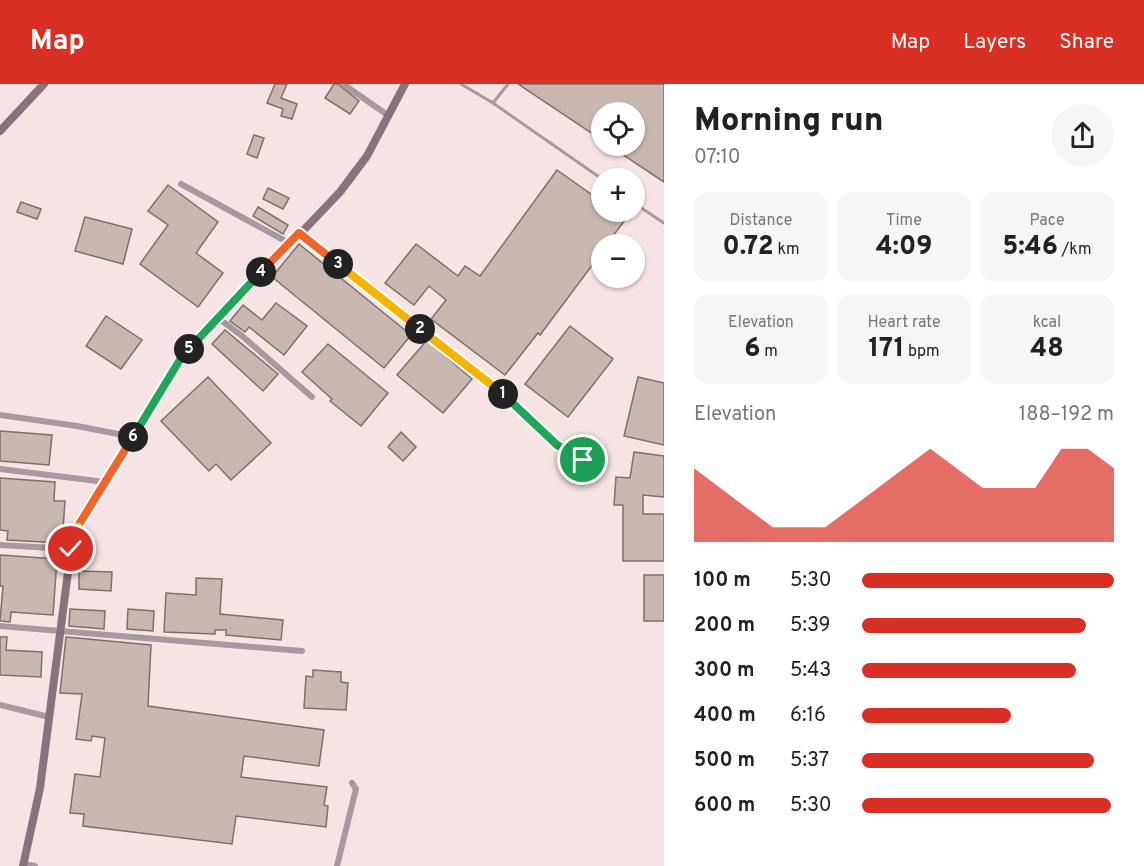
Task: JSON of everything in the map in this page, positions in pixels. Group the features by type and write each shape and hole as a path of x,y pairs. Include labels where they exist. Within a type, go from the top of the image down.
{"street":[{"path":"0,131 44,84"},
{"path":"343,84 389,116"},
{"path":"35,866 24,865 40,788 71,549 80,519 181,358 340,192 367,156 405,84"},
{"path":"181,184 289,243"},
{"path":"299,233 495,386 557,445 583,460"},
{"path":"218,318 241,335 312,398"},
{"path":"0,415 133,437"},
{"path":"0,469 105,482"},
{"path":"0,545 71,549"},
{"path":"0,626 302,651"},
{"path":"0,705 49,717"},
{"path":"337,866 356,789 352,783"}],"lane":[{"path":"461,84 493,103 591,171"},
{"path":"493,103 508,84"},
{"path":"645,210 664,223"}],"building":[{"path":"275,84 287,84 281,98 297,104 292,119 281,116 283,109 267,103"},
{"path":"334,84 338,84 359,101 350,114 325,98"},
{"path":"518,84 664,84 664,182 625,156 645,156 645,102 591,102 591,133"},
{"path":"254,135 264,138 257,158 247,154"},
{"path":"557,170 591,194 591,222 624,222 614,234 591,234 591,267 540,335 538,333 505,375 431,319 446,300 429,286 414,305 385,283 416,244 458,276 465,266 480,276"},
{"path":"168,185 218,222 196,253 223,273 198,307 140,264 168,225 148,211"},
{"path":"268,188 289,198 283,209 263,199"},
{"path":"21,202 41,209 37,219 17,212"},
{"path":"258,207 288,225 283,234 253,216"},
{"path":"85,217 132,229 123,264 75,251"},
{"path":"299,244 411,335 384,368 272,277"},
{"path":"276,303 307,326 284,355 249,327 245,332 230,321 243,305 262,320"},
{"path":"106,316 142,340 121,369 86,346"},
{"path":"570,326 613,359 568,417 525,384"},
{"path":"225,330 278,374 263,391 212,344"},
{"path":"427,340 472,379 443,413 397,375"},
{"path":"328,344 388,393 361,426 330,401 332,399 302,372"},
{"path":"208,377 271,443 231,480 216,464 209,471 161,421"},
{"path":"638,377 664,383 664,445 624,436"},
{"path":"0,431 52,435 49,465 0,461"},
{"path":"401,432 416,447 403,461 388,447"},
{"path":"634,452 664,456 664,497 643,495 643,514 664,514 664,561 623,561 623,505 614,505 616,477 630,478"},
{"path":"0,478 55,482 54,501 65,501 62,543 7,540 8,531 0,530"},
{"path":"0,555 57,559 53,615 11,612 10,622 0,621 3,586 0,586"},
{"path":"79,571 112,572 111,591 79,589"},
{"path":"644,575 664,575 664,621 644,621"},
{"path":"196,578 222,579 220,614 283,620 281,640 226,635 226,630 215,630 215,634 164,632 166,593 196,595"},
{"path":"70,609 105,611 104,629 69,626"},
{"path":"128,609 154,611 153,631 127,629"},
{"path":"0,637 7,637 6,650 42,652 41,677 0,675"},
{"path":"66,637 151,645 148,706 324,730 319,766 244,756 241,777 327,787 324,805 328,806 326,827 236,816 232,844 83,826 84,814 70,813 75,774 100,777 105,738 92,736 91,741 76,739 82,694 60,693"},
{"path":"313,670 341,672 341,682 348,683 346,710 304,708 306,676 313,677"}],"route":[{"path":"71,549 80,519 181,358 299,233 495,386 557,445 583,460"}]}
